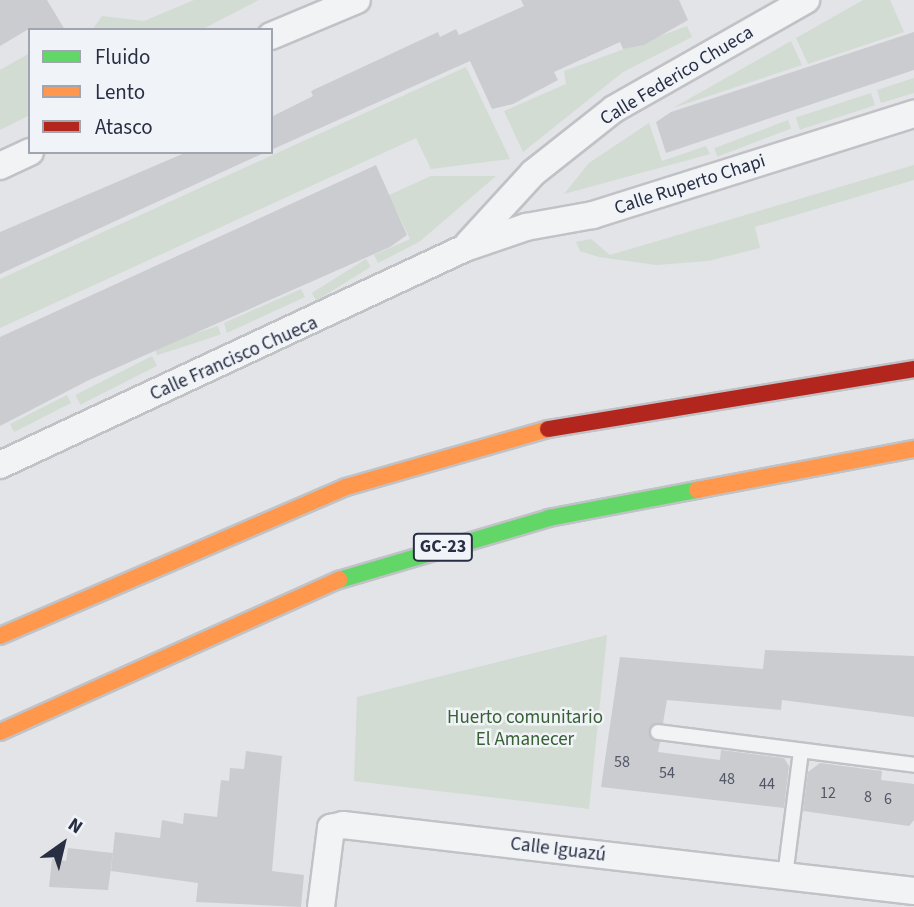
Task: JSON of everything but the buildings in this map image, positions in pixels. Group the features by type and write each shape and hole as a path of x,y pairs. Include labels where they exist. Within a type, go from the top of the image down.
{"highway":[{"path":"0,636 346,487 567,424 914,369"},
{"name":"GC-23","path":"0,732 358,571 549,518 914,449"}],"street":[{"path":"273,35 357,0"},
{"name":"Calle Federico Chueca","path":"465,248 533,173 614,108 806,0"},
{"name":"Calle Ruperto Chapi","path":"465,248 526,227 593,215 914,114"},
{"path":"0,166 28,153"},
{"name":"Calle Francisco Chueca","path":"0,465 465,248"},
{"name":"Calle Iguazú","path":"321,907 331,828 914,891"}],"lane":[{"path":"658,732 914,765"},
{"path":"785,876 801,751"}],"green space":[{"path":"194,0 259,0 205,28 93,28 102,16 144,21"},
{"path":"863,0 890,0 904,32 808,64 796,38"},
{"path":"687,26 692,37 623,72 523,152 504,111 566,84 564,71"},
{"path":"791,41 802,65 673,108"},
{"path":"28,54 28,116 0,130 0,70"},
{"path":"466,67 510,159 431,169 416,138 0,328 0,279"},
{"path":"914,78 914,93 881,103 877,90"},
{"path":"871,93 875,105 800,130 796,117"},
{"path":"788,120 791,128 717,157 714,148"},
{"path":"649,123 662,161 706,146 710,154 564,194 589,163"},
{"path":"914,165 914,180 755,227 760,248 708,261 656,265 599,257 580,251 576,242 591,239 610,255"},
{"path":"431,176 496,176 419,242 378,263 374,255 410,239 389,195"},
{"path":"366,259 371,267 316,301 312,293"},
{"path":"301,289 305,297 227,333 224,323"},
{"path":"218,326 221,335 157,355 154,347"},
{"path":"152,356 157,366 80,405 75,395"},
{"path":"67,395 71,403 14,432 10,424"},
{"name":"Huerto comunitario El Amanecer","path":"607,635 589,809 354,781 357,697"}],"traffic: fast":[{"path":"339,580 549,518 697,490"}],"traffic: slow":[{"path":"0,636 346,487 548,429"},
{"path":"697,490 914,449"},
{"path":"0,732 339,580"}],"traffic: jam":[{"path":"548,429 914,369"}]}
